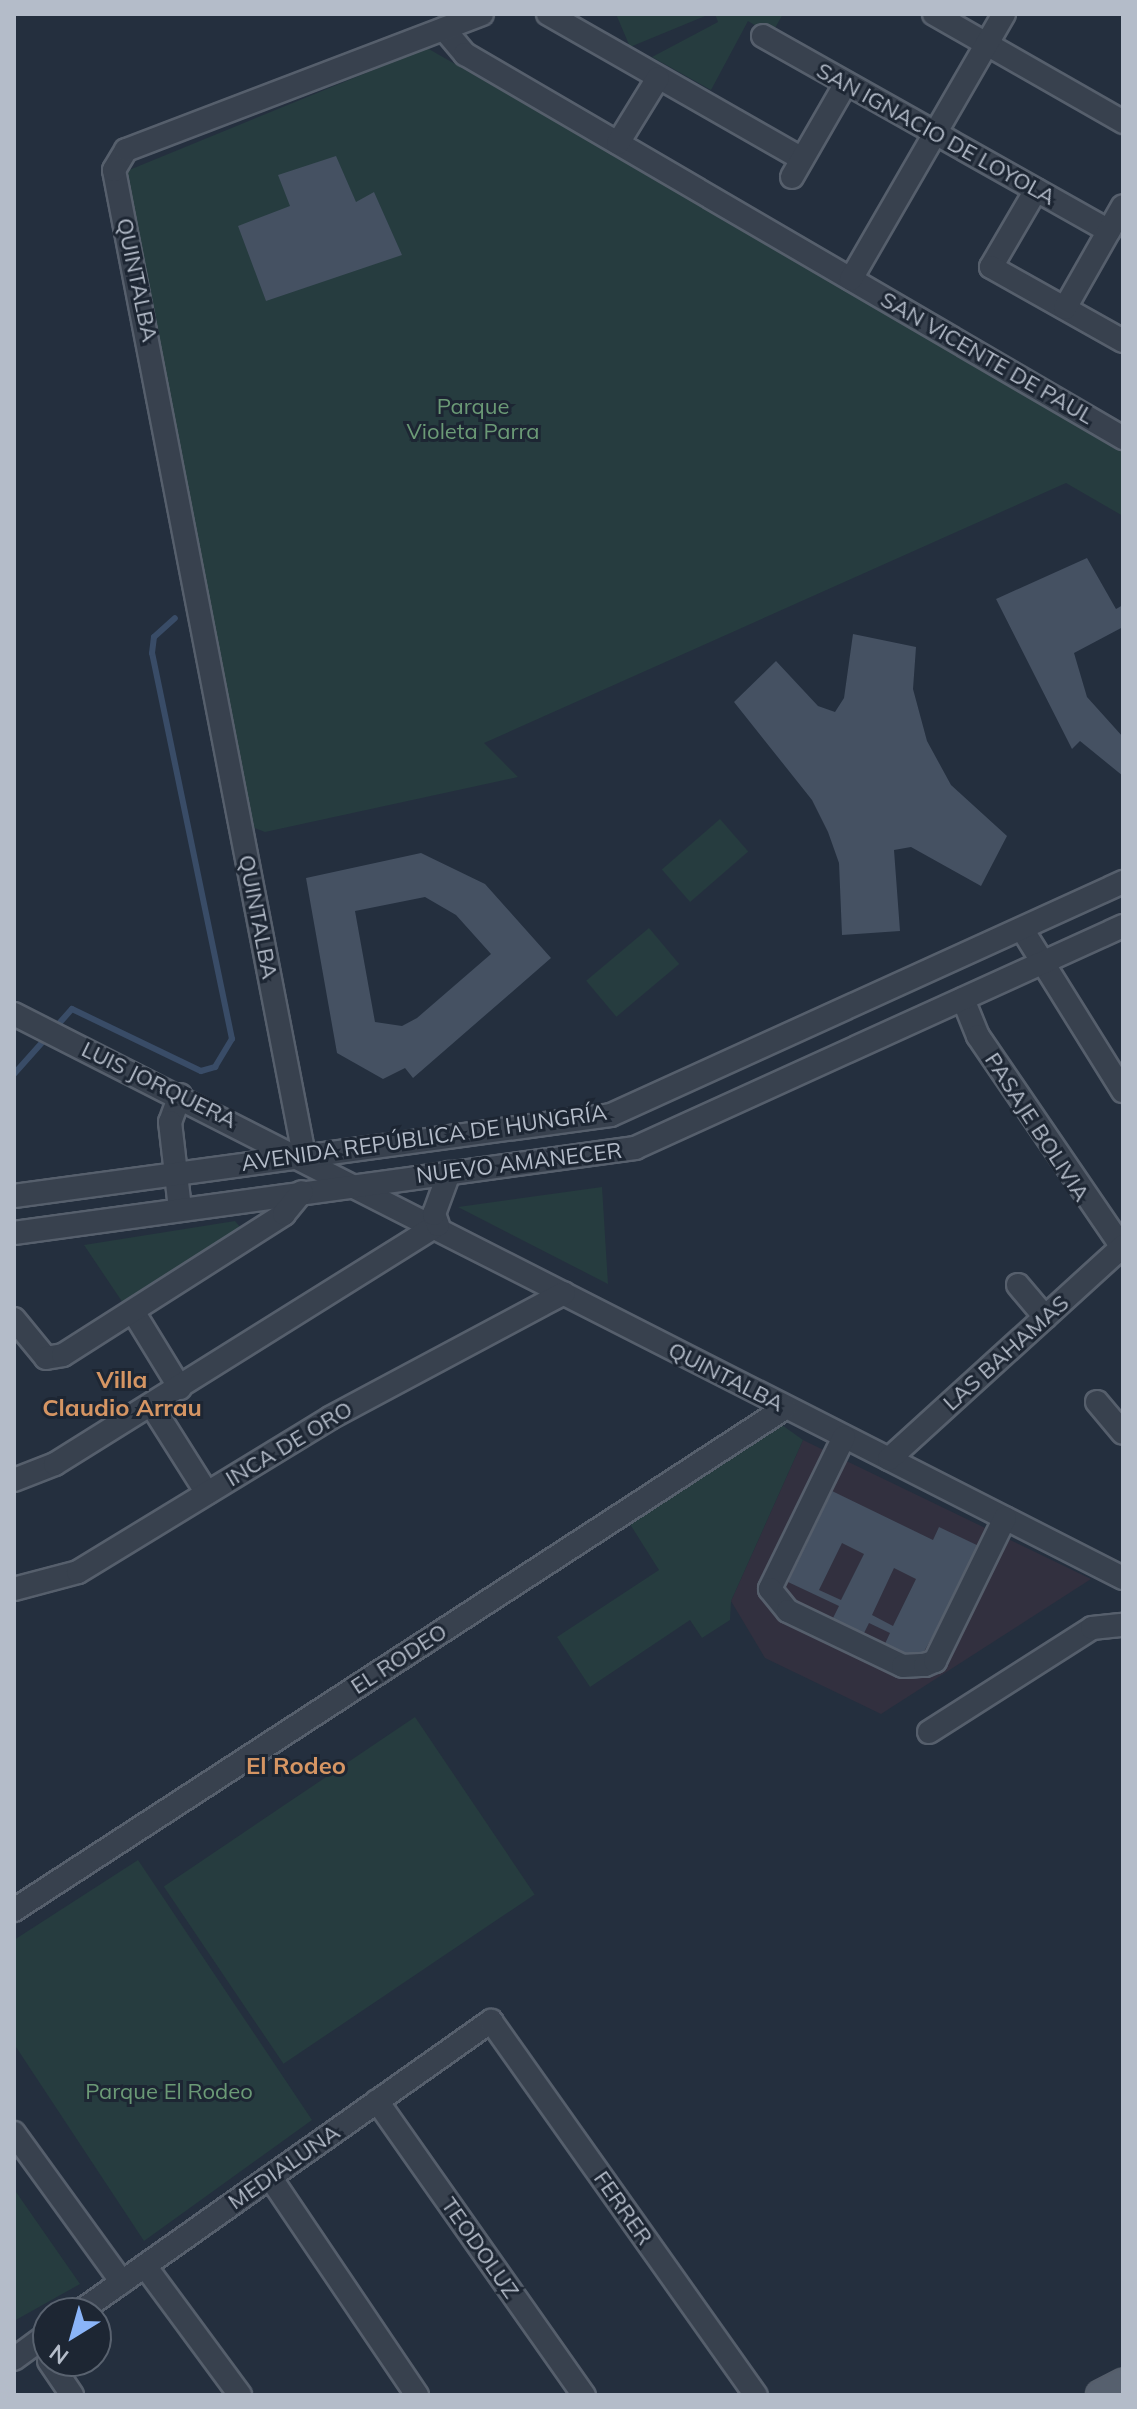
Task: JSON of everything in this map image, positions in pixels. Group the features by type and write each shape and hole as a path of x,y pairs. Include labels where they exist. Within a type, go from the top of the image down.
{"main road":[{"path":"1101,2395 1123,2384"}],"street":[{"name":"QUINTALBA","path":"482,14 126,150 114,170 304,1155 785,1408 1005,1518 1117,1567"},
{"path":"548,14 658,78 797,168 846,83"},
{"path":"934,14 1123,122"},
{"path":"851,279 1004,14"},
{"name":"SAN VICENTE DE PAUL","path":"444,29 458,49 851,279 1120,430"},
{"name":"SAN IGNACIO DE LOYOLA","path":"763,36 1109,231"},
{"path":"618,143 658,78"},
{"path":"1036,190 991,267 1123,341"},
{"path":"1065,308 1123,206"},
{"name":"AVENIDA REPÚBLICA DE HUNGRÍA","path":"14,1196 611,1115 1123,882"},
{"name":"NUEVO AMANECER","path":"14,1233 635,1148 1123,926"},
{"path":"1022,929 1039,965 1123,1091"},
{"name":"PASAJE BOLIVIA","path":"963,999 978,1036 1122,1247"},
{"name":"LUIS JORQUERA","path":"14,1014 304,1155"},
{"path":"751,1053 769,1086"},
{"path":"180,1095 170,1122 180,1209"},
{"path":"14,1480 55,1464 152,1406 438,1225 434,1214 449,1173"},
{"path":"14,1319 46,1358 134,1313 284,1214 302,1192"},
{"name":"LAS BAHAMAS","path":"889,1459 1122,1247"},
{"path":"1018,1285 1045,1317"},
{"name":"INCA DE ORO","path":"14,1589 78,1572 207,1493 564,1293"},
{"path":"134,1313 180,1388"},
{"path":"1097,1402 1123,1433"},
{"path":"152,1406 207,1493"},
{"name":"EL RODEO","path":"14,1910 785,1408"},
{"path":"844,1437 770,1589 788,1611 903,1666 925,1665 935,1661 1005,1518"},
{"path":"929,1732 1092,1628 1123,1625"},
{"name":"MEDIALUNA","path":"101,2297 491,2021"},
{"name":"FERRER","path":"491,2021 756,2395"},
{"name":"TEODOLUZ","path":"377,2101 584,2395"},
{"path":"14,2133 122,2282"},
{"path":"270,2177 417,2395"},
{"path":"145,2266 240,2395"},
{"path":"61,2377 72,2395"}],"shaded area":[{"path":"803,1440 1091,1579 881,1714 765,1658 731,1601"}],"green space":[{"path":"616,14 710,14 630,47"},
{"path":"715,14 783,14 771,35 748,21 711,90 652,57 718,22"},
{"name":"Parque Violeta Parra","path":"427,48 1123,444 1123,516 1066,483 484,743 518,777 265,832 252,827 117,175"},
{"path":"720,819 748,851 690,902 662,870"},
{"path":"649,928 679,964 616,1017 586,981"},
{"path":"602,1187 608,1284 458,1207"},
{"path":"235,1221 241,1228 123,1303 84,1245"},
{"path":"782,1425 803,1440 731,1601 730,1620 702,1638 690,1620 590,1687 557,1637 659,1570 628,1521"},
{"path":"415,1717 535,1894 283,2064 164,1886"},
{"name":"Parque El Rodeo","path":"138,1860 312,2120 144,2241 14,2044 14,1940"},
{"path":"14,2189 80,2284 57,2297 32,2297 32,2311 14,2321"}],"building":[{"path":"336,156 356,202 374,192 402,255 266,301 238,226 290,206 278,175"},
{"path":"1087,558 1116,609 1123,605 1123,627 1074,653 1087,697 1123,737 1123,776 1080,741 1072,749 996,599"},
{"path":"853,634 916,647 913,689 927,741 951,785 1007,836 981,886 911,847 894,850 900,931 842,935 839,863 828,832 812,800 734,702 776,661 818,706 835,712 844,698"},
{"path":"421,853 485,884 551,958 413,1078 405,1068 383,1079 337,1053 306,878","holes":["425,897 456,915 491,954 417,1018 402,1026 375,1022 355,911"]},
{"path":"832,1491 933,1540 939,1527 983,1548 918,1662 884,1646 890,1633 869,1623 863,1635 832,1620 839,1606 788,1582","holes":["842,1543 864,1554 841,1600 819,1590","894,1568 916,1579 893,1626 872,1615"]}],"waterway":[{"path":"14,1074 72,1009 201,1071 215,1067 232,1039 152,653 154,637 175,618"}],"district":[{"name":"Villa Claudio Arrau","path":"122,1394"},
{"name":"El Rodeo","path":"296,1766"}]}
